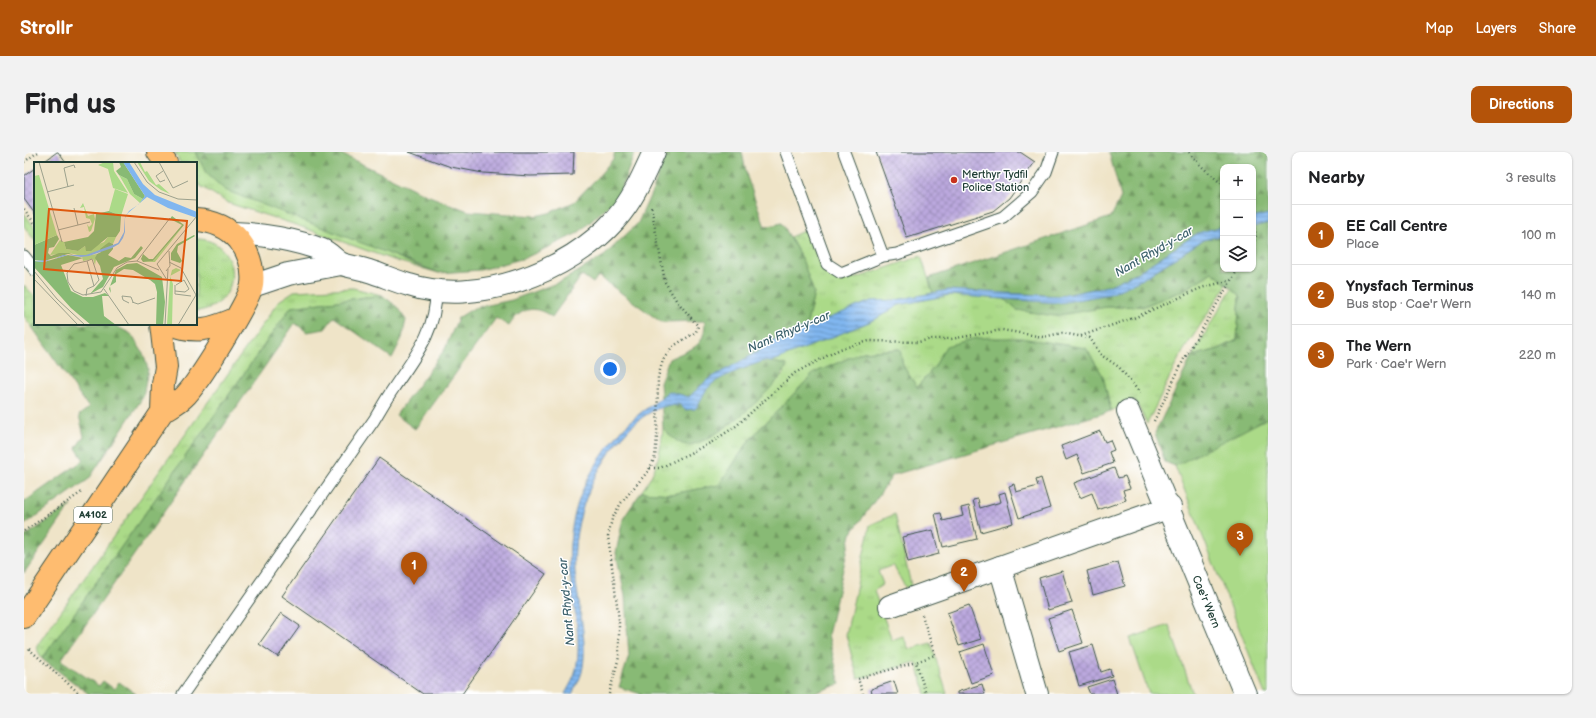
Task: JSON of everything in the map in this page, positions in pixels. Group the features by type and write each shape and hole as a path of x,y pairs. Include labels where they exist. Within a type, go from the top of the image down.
{"main road":[{"path":"147,162 150,152"},
{"path":"158,152 165,162"},
{"path":"174,325 191,330 205,329 212,328 235,319 252,286 252,266 246,248 234,233 216,223 199,217"},
{"name":"A4102","path":"24,617 162,412 185,397 235,319"},
{"path":"161,325 166,367 163,384 162,412"}],"street":[{"path":"234,233 260,234 324,251 341,264 370,271 409,286 436,292 458,293 524,280 562,263 593,241 615,220 638,188 654,152"},
{"path":"252,286 288,274 341,264"},
{"name":"Cae'r Wern","path":"1135,404 1146,428 1170,507 1245,694"},
{"path":"890,606 1170,507"},
{"path":"1000,567 1037,694"}],"lane":[{"path":"786,152 827,264 841,273 884,256 896,254 1004,218 1032,192 1046,172 1053,152"},
{"path":"844,152 884,256"},
{"path":"24,256 34,269"},
{"path":"182,694 374,420 392,390 415,357 427,336 436,308 436,292"}],"path":[{"path":"24,162 38,152"},
{"path":"1189,152 1200,165 1220,182"},
{"path":"609,694 619,657 619,620 608,536 612,519 621,503 650,468 655,457 657,437 658,377 663,360 672,348 696,332 698,326 676,300 666,282 650,201 638,188"},
{"path":"24,208 34,223"},
{"path":"1146,428 1184,359 1236,272"},
{"path":"1080,336 1136,317 1202,288 1231,280"},
{"path":"650,468 660,468 712,442 736,426 795,374 840,349 869,341 918,342 932,339 951,339 1002,330 1043,337 1062,333 1090,338 1101,354 1119,367 1135,386 1135,404"},
{"path":"24,531 86,489"},
{"path":"863,694 858,679 935,655 917,596"},
{"path":"29,649 80,694"},
{"path":"916,662 926,694"}],"green space":[{"path":"175,152 196,152 206,173 420,267 439,273 393,260 296,225 228,203 199,185 197,182 197,162 180,162"},
{"path":"196,152 337,152 424,194 468,211 535,216 549,213 574,202 613,159 615,152 635,152 618,197 578,233 525,258 480,270 439,273 225,190 206,173"},
{"path":"667,152 742,152 747,177 765,227 782,223 802,259 814,293 806,328 764,344 763,360 787,365 772,387 744,413 712,436 688,445 684,445 677,441 663,428 660,382 669,359 690,350 699,342 704,330 705,321 661,322 598,276 593,283 582,275 552,317 539,310 533,309 518,315 509,326 496,318 415,429 396,415 445,349 458,318 474,308 512,300 562,281 604,256 638,223"},
{"path":"1109,152 1268,152 1268,214 1256,217 1256,164 1220,164 1220,227 1198,233 1138,272 1108,286 1060,296 948,290 933,293 929,278 1111,217 1121,197"},
{"path":"24,213 34,227 34,240 24,226"},
{"path":"1268,223 1268,418 1175,466 1165,462 1155,433 1192,356 1219,349 1237,340 1240,295 1212,272 1184,290 1144,306 1107,307 1054,316 1017,310 1004,299 1060,303 1141,280 1203,240 1220,236 1220,272 1256,272 1256,226"},
{"path":"808,229 824,273 839,280 857,278 921,256 933,293 896,300 871,301 806,328 814,293 802,259 790,237"},
{"path":"197,239 211,242 222,249 229,260 232,273 230,286 223,298 212,307 197,311"},
{"path":"1212,272 1227,284 1180,356 1147,424 1135,400 1111,411 1103,376 1086,348 1055,345 946,347 935,366 917,387 903,366 899,349 863,352 814,373 751,438 719,485 672,494 641,492 651,477 657,462 663,428 677,441 705,440 732,423 784,374 786,365 771,362 874,320 899,305 949,295 1004,299 1017,310 1144,306 1184,290"},
{"path":"24,285 34,296 35,325 32,327 24,316"},
{"path":"353,288 382,295 291,307 42,659 36,647 279,301 294,291"},
{"path":"1232,288 1240,295 1237,340 1219,349 1192,356"},
{"path":"382,295 396,306 406,320 402,338 392,358 334,317 325,329 307,332 295,323 61,660 99,686 103,681 114,689 119,682 136,694 89,694 42,659 291,307"},
{"path":"35,325 114,325 131,334 143,353 148,369 143,397 89,479 24,525 24,502 84,460 76,448 84,436 79,415 89,408 32,327"},
{"path":"976,338 1021,338 1086,348 1103,376 1111,411 893,475 851,534 828,635 840,684 811,694 641,694 619,687 629,656 625,596 616,553 623,519 641,492 672,494 719,485 751,438 814,373 863,352 900,349 903,366 917,387 935,366 946,346"},
{"path":"1268,418 1268,694 1265,694 1175,466"},
{"path":"71,505 24,573 24,537"},
{"path":"895,514 912,590 905,587 893,565 878,571 883,584 874,591 892,640 903,636 909,649 931,643 947,694 926,694 916,662 858,679 846,635 870,525"},
{"path":"1169,625 1193,694 1149,694 1130,638"}],"water":[{"path":"1268,214 1268,223 1256,226 1256,217"},
{"path":"1220,227 1220,236 1203,240 1141,280 1110,294 1060,303 949,295 899,305 874,320 771,362 763,361 720,379 707,389 695,409 685,410 677,402 678,406 672,405 659,408 640,419 617,443 606,459 596,476 581,513 577,532 575,572 582,622 584,660 581,675 572,694 565,694 572,682 578,657 578,634 570,575 569,554 575,514 581,494 590,475 618,434 633,419 660,399 668,391 689,397 707,380 759,351 764,344 871,301 896,300 948,290 1060,296 1108,286 1138,272 1198,233"}],"building":[{"path":"57,152 65,162 43,162"},
{"path":"409,152 574,152 573,175 530,176 483,173 451,167"},
{"name":"Merthyr Tydfil Police Station","path":"876,152 1020,152 1035,162 1009,198 993,211 907,238"},
{"path":"34,169 34,213 24,199 24,176"},
{"path":"1100,431 1105,442 1110,440 1114,450 1109,452 1113,463 1084,473 1077,455 1066,460 1061,446"},
{"path":"379,458 546,574 462,694 423,694 282,596"},
{"path":"1114,468 1118,478 1125,476 1130,488 1123,490 1126,500 1098,510 1092,493 1080,498 1074,483"},
{"path":"1041,478 1050,508 1019,518 1009,486 1014,484 1016,492 1038,486 1036,480"},
{"path":"1005,492 1013,523 981,532 973,500 978,499 980,508 1001,502 999,494"},
{"path":"969,506 977,539 943,547 935,514 941,513 943,521 963,516 961,508"},
{"path":"933,530 939,554 908,562 902,537"},
{"path":"1118,562 1125,586 1093,595 1087,571"},
{"path":"1062,571 1072,603 1048,610 1039,578"},
{"path":"969,605 981,639 959,646 947,613"},
{"path":"1072,610 1083,643 1059,651 1048,618"},
{"path":"281,613 300,626 278,657 259,644"},
{"path":"984,644 994,675 971,683 960,652"},
{"path":"1093,645 1101,672 1110,669 1112,676 1079,686 1069,652"},
{"path":"1112,679 1117,694 1090,694 1087,687"},
{"path":"894,681 898,694 872,694 871,689"},
{"path":"982,684 985,694 957,694 957,692"}],"place":[{"name":"Merthyr Tydfil Police Station","path":"954,180"},
{"name":"The Wern","path":"1240,556"},
{"name":"EE Call Centre","path":"414,585"},
{"name":"Ynysfach Terminus","path":"964,592"}],"water label":[{"name":"Nant Rhyd-y-car","path":"1154,252"},
{"name":"Nant Rhyd-y-car","path":"789,332"},
{"name":"Nant Rhyd-y-car","path":"567,602"}]}
